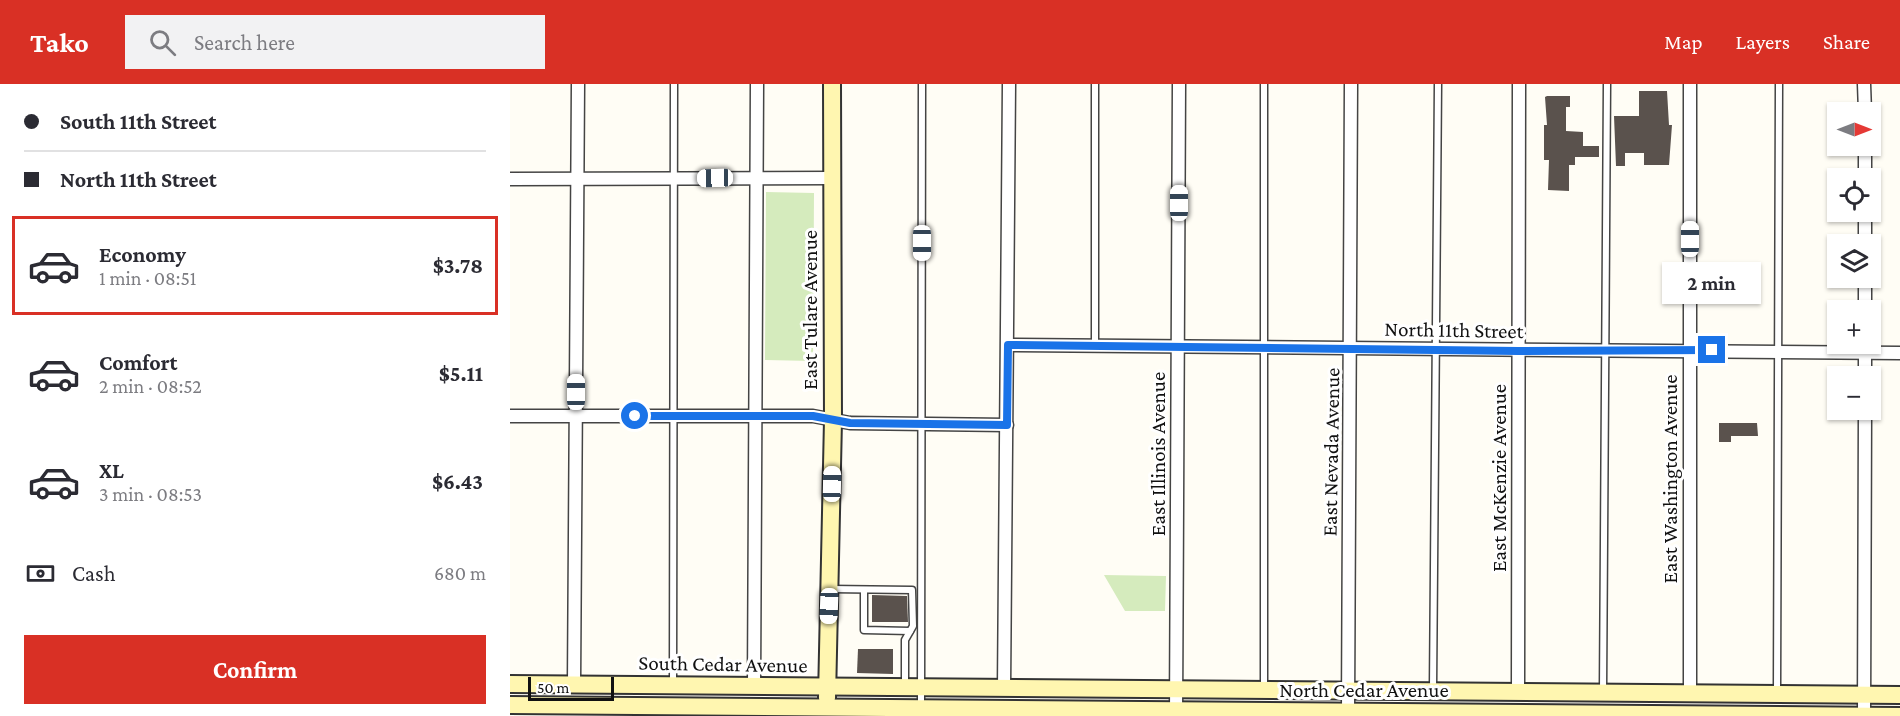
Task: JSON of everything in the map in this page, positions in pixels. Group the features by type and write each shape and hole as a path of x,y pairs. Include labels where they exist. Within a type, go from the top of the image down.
{"main road":[{"name":"East Tulare Avenue","path":"827,712 833,420 832,84"},
{"name":"South Cedar Avenue","path":"510,684 827,687"},
{"path":"510,705 520,695 562,694 574,685"},
{"name":"North Cedar Avenue","path":"827,687 1900,695"},
{"path":"1005,713 1009,704 1016,701 1071,700 1127,690"},
{"path":"1433,715 1446,705 1504,704 1511,701 1518,693"},
{"path":"1520,715 1532,702 1583,702 1603,693"},
{"name":"South Cedar Avenue","path":"510,705 827,712"},
{"name":"North Cedar Avenue","path":"827,712 1900,716"}],"street":[{"path":"574,685 578,84"},
{"path":"754,687 757,84"},
{"path":"1004,689 1009,84"},
{"name":"East Illinois Avenue","path":"1176,714 1179,84"},
{"name":"East Nevada Avenue","path":"1348,713 1351,84"},
{"name":"East McKenzie Avenue","path":"1518,693 1519,84"},
{"name":"East Washington Avenue","path":"1690,84 1690,694"},
{"path":"1864,84 1864,102"},
{"path":"510,179 833,178"},
{"name":"North 11th Street","path":"1008,345 1518,351 1827,349"},
{"name":"North 11th Street","path":"1881,350 1900,353"},
{"path":"510,416 813,416 850,423 1007,425"},
{"path":"1864,716 1865,420"}],"lane":[{"path":"674,84 674,686"},
{"path":"913,688 922,424 922,84"},
{"path":"1095,84 1095,346"},
{"path":"1264,84 1264,691"},
{"path":"1433,693 1438,84"},
{"path":"1603,693 1607,84"},
{"path":"1777,694 1779,84"},
{"path":"830,590 864,590 875,593 901,593 912,590 913,626 905,640 913,688 921,712"},
{"path":"864,590 864,630 910,631"},
{"path":"874,622 875,630"},
{"path":"890,622 890,631"},
{"path":"900,622 900,631"}],"green space":[{"path":"766,192 814,193 813,361 765,360"},
{"path":"1104,575 1166,576 1165,611 1125,611"}],"building":[{"path":"1639,91 1667,91 1669,125 1672,125 1669,165 1644,165 1644,153 1625,153 1625,166 1616,166 1614,116 1639,116"},
{"path":"1570,96 1570,107 1566,107 1566,131 1583,132 1583,146 1599,146 1599,157 1575,157 1575,165 1569,165 1569,191 1548,190 1549,160 1544,160 1544,125 1547,125 1545,97"},
{"path":"1719,423 1757,423 1758,436 1731,436 1731,442 1719,442"},
{"path":"872,595 907,596 908,622 872,622"},
{"path":"858,649 893,649 893,674 857,673"}],"route":[{"path":"635,416 813,416 850,423 1007,425 1008,345 1518,351 1712,350"}]}
